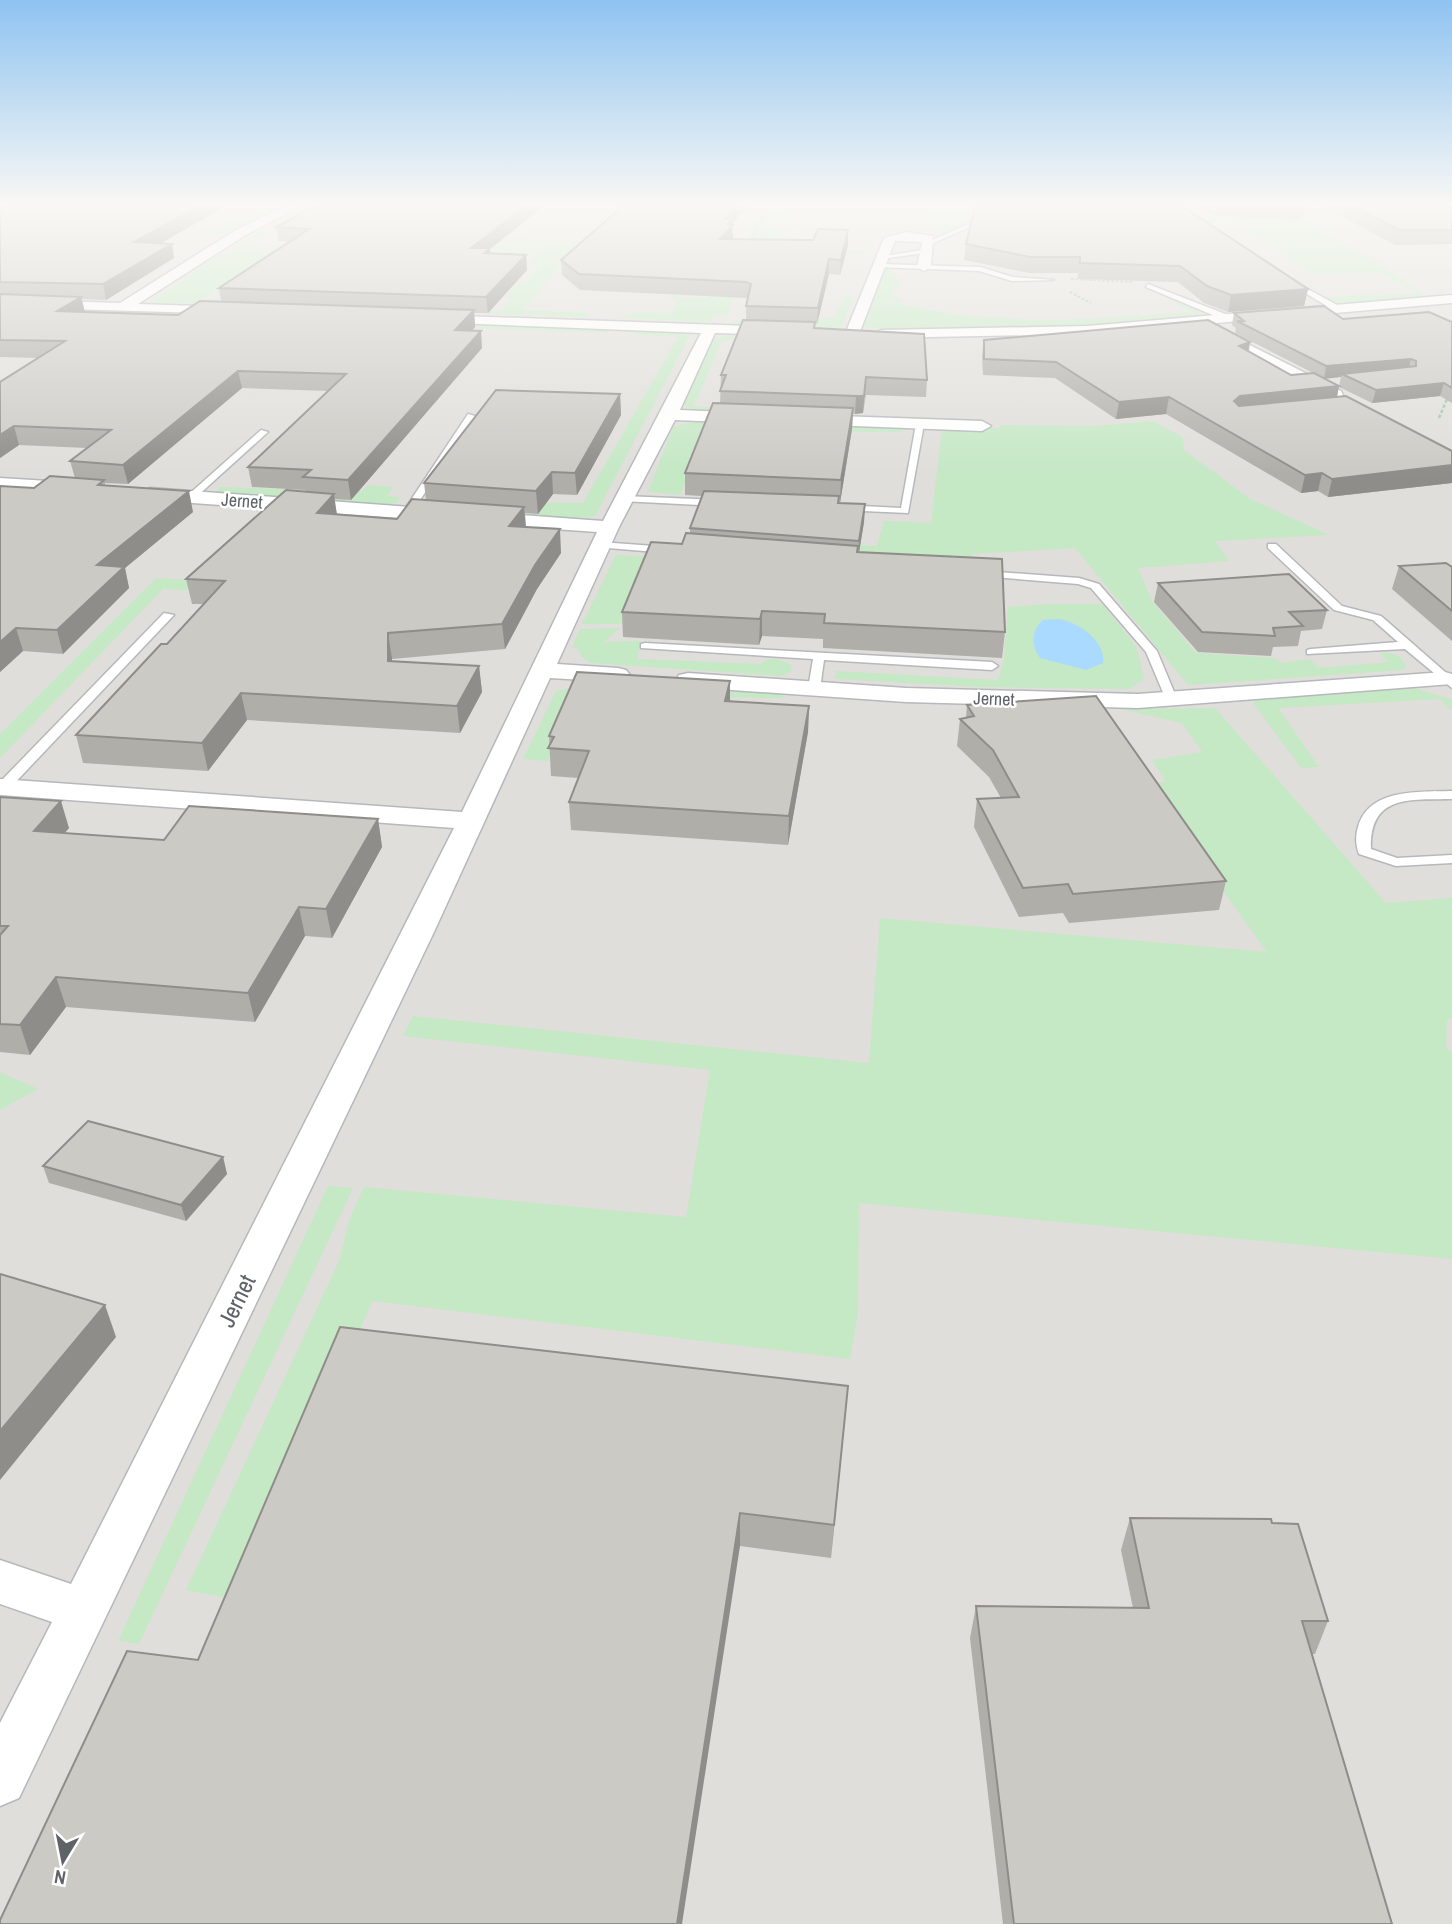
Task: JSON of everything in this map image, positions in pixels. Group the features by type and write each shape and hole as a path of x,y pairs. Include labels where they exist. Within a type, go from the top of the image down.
{"street":[{"path":"123,307 141,296"},
{"path":"864,296 846,333 1032,333 1196,322 1452,299"},
{"path":"0,303 248,312"},
{"path":"1402,303 1427,314"},
{"path":"414,318 800,332"},
{"path":"1196,322 1346,400"},
{"name":"Jernet","path":"0,1779 471,821 611,524 669,415 710,329"},
{"path":"669,415 770,419"},
{"path":"797,420 982,426"},
{"path":"0,484 99,491"},
{"name":"Jernet","path":"133,493 611,524"},
{"path":"543,670 635,676"},
{"name":"Jernet","path":"663,678 1029,700 1171,699 1449,682"},
{"path":"2,787 471,821"},
{"path":"0,1582 83,1611"}],"lane":[{"path":"1174,296 1230,319"},
{"path":"1315,296 1338,309"},
{"path":"1243,361 1267,359"},
{"path":"408,512 471,416"},
{"path":"825,507 905,511 920,424"},
{"path":"191,497 264,432"},
{"path":"611,524 732,503"},
{"path":"611,524 682,551"},
{"name":"Jernet","path":"1272,546 1338,608 1377,618 1449,682"},
{"path":"970,573 1079,581 1096,586 1151,651 1171,699"},
{"path":"2,787 168,615"},
{"path":"645,646 992,666"},
{"path":"1311,652 1411,648"},
{"path":"814,689 818,656"},
{"path":"1452,795 1391,798 1369,813 1362,834 1364,851 1396,862 1452,859"}],"path":[{"path":"1077,296 1091,303"},
{"path":"1439,418 1447,399 1452,398"}],"shaded area":[{"path":"0,296 1452,296 1452,1924 0,1924"}],"green space":[{"path":"160,296 208,296 204,299 308,303 315,308 151,302"},
{"path":"535,296 523,310 581,312 589,315 485,314 489,310 501,311 512,298 505,297"},
{"path":"672,296 734,296 727,316 714,316 710,322 620,318 635,312 672,313 677,300 670,299"},
{"path":"875,296 894,296 902,300 896,303 933,311 1006,319 1080,319 1191,312 1170,299 1210,316 1027,329 929,331 868,328 864,325"},
{"path":"1425,296 1427,297 1337,304 1324,297"},
{"path":"845,297 853,298 842,326 834,329 724,325 739,321 834,318"},
{"path":"439,323 606,329 609,333 432,327"},
{"path":"642,330 690,335 595,516 571,518 431,508 432,501 583,503 678,337 630,334"},
{"path":"731,334 746,334 721,342 694,406 754,411 717,414 691,409 684,404 713,340"},
{"path":"695,421 889,426 902,429 903,432 708,431 680,495 648,492 673,427"},
{"path":"1152,421 1183,437 1184,450 1250,499 1329,535 1215,541 1229,561 1138,568 1152,601 1196,653 1274,658 1282,663 1310,659 1319,668 1388,662 1380,654 1389,654 1401,658 1406,666 1403,670 1188,685 1075,548 972,554 973,558 688,541 689,536 877,546 884,521 931,523 942,428 999,428 1001,425 1095,426"},
{"path":"368,485 393,487 387,496 401,497 396,503 385,506 214,494 220,487 361,492"},
{"path":"616,555 652,557 625,624 582,624"},
{"path":"156,578 352,589 345,599 163,589 0,758 0,734"},
{"path":"1102,604 1136,646 1144,678 1130,689 981,687 835,679 836,671 998,680 1004,660 1008,607"},
{"path":"620,628 604,642 641,641 637,659 762,664 772,659 792,665 791,672 781,676 590,663 581,656 578,649 572,648 580,629"},
{"path":"594,682 785,693 784,698 577,696 548,761 523,759 556,691"},
{"path":"1415,688 1452,700 1452,711 1440,699 1278,708 1319,767 1301,768 1254,704 1255,700"},
{"path":"1215,708 1386,903 1452,898 1452,1018 1447,1021 1446,1047 1452,1054 1452,1259 859,1203 858,1313 850,1359 372,1301 247,1602 186,1590 339,1261 350,1218 364,1187 686,1217 710,1070 403,1036 413,1016 869,1063 880,918 1267,952 1146,784 1166,782 1152,760 1202,752 1182,723 1120,709"},
{"path":"0,1072 38,1089 0,1110"},
{"path":"328,1186 353,1188 139,1644 118,1641"}],"water":[{"path":"1058,619 1089,633 1100,647 1103,663 1086,670 1040,658 1035,648 1034,633 1043,620"}],"building":[{"path":"0,296 81,297 57,311 178,315 200,301 474,310 455,330 481,331 348,480 303,477 311,470 248,467 346,374 238,371 123,465 70,461 111,430 14,426 0,435 0,382 65,341 0,340"},
{"path":"748,296 821,296 818,308 746,306"},
{"path":"1324,306 1343,319 1429,312 1452,322 1452,388 1444,383 1376,390 1342,374 1416,366 1416,361 1411,359 1326,366 1237,321 1244,321 1234,313"},
{"path":"743,320 815,322 814,328 924,334 927,380 866,377 864,396 720,391 726,375 721,375"},
{"path":"1208,320 1250,342 1239,346 1291,375 1314,373 1339,386 1240,396 1234,401 1239,406 1346,396 1452,451 1452,465 1332,479 1322,473 1305,475 1169,397 1119,402 1056,362 984,359 984,340"},
{"path":"496,390 620,394 575,473 552,472 536,491 424,483"},
{"path":"713,403 853,408 841,480 685,473"},
{"path":"50,476 104,480 98,485 189,491 97,565 124,567 57,630 16,628 0,642 0,486 34,488"},
{"path":"286,490 334,494 317,513 397,519 412,499 524,507 509,526 560,529 535,565 502,624 388,633 388,661 479,666 457,706 241,693 202,743 76,735 161,644 167,644 225,581 186,579"},
{"path":"704,491 839,496 838,503 865,504 859,541 690,528"},
{"path":"686,533 858,546 857,552 1002,559 1005,632 824,623 825,614 762,611 760,619 622,612 651,542 682,544"},
{"path":"1446,563 1452,567 1452,611 1399,566"},
{"path":"1289,574 1327,610 1289,612 1303,626 1273,628 1275,636 1202,632 1158,583"},
{"path":"577,672 730,681 725,701 809,706 789,816 569,802 589,751 548,748 554,737 549,736"},
{"path":"1096,696 1226,881 1073,894 1068,884 1023,888 977,799 1019,797 993,750 960,719 974,716 967,705"},
{"path":"0,797 61,801 34,831 164,840 189,806 378,819 326,909 299,907 248,993 56,977 20,1025 0,1024 0,935 8,926 0,926"},
{"path":"88,1121 223,1157 181,1205 43,1166"},
{"path":"0,1274 105,1305 0,1431"},
{"path":"340,1327 848,1386 834,1525 740,1513 677,1924 0,1924 127,1651 198,1660"},
{"path":"1130,1518 1271,1519 1272,1523 1298,1524 1328,1621 1302,1621 1392,1924 1014,1924 976,1606 1149,1608"}]}
